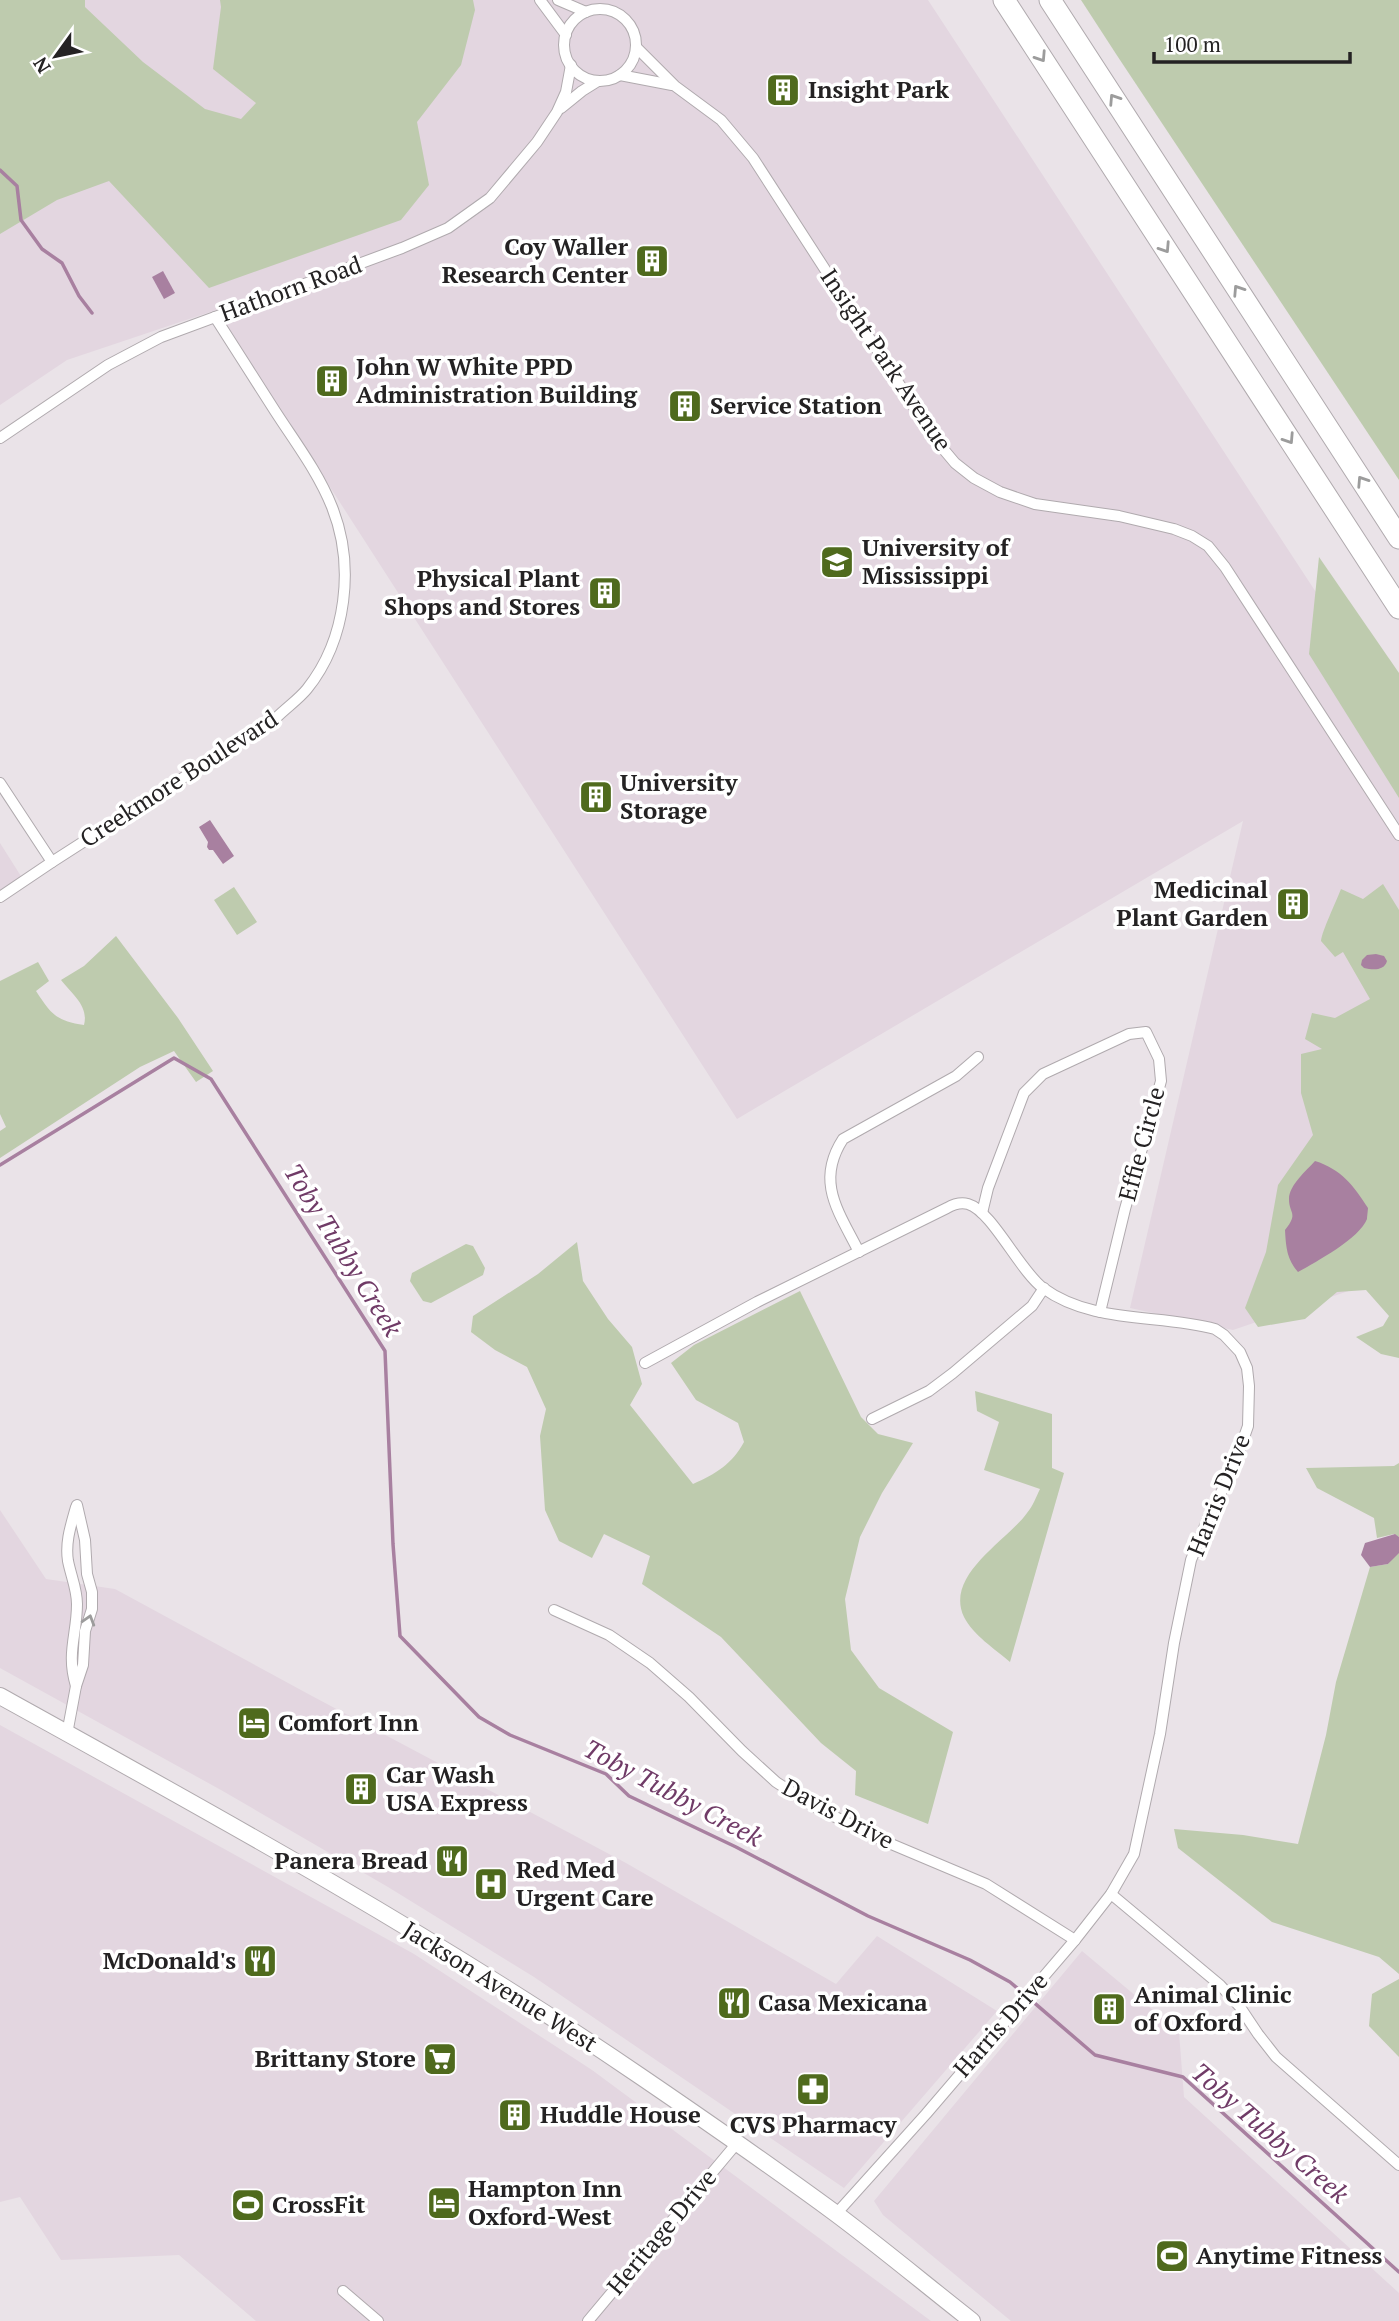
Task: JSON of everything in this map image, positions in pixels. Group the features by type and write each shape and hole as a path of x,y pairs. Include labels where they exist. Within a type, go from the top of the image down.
{"highway":[{"path":"1004,0 1399,608"},
{"path":"1050,0 1399,538"}],"main road":[{"name":"Jackson Avenue West","path":"0,1696 239,1829 454,1956 638,2075 737,2143 836,2214 972,2321"}],"street":[{"name":"Hathorn Road","path":"0,438 108,365 160,337 402,248 448,228 489,198 537,142 557,112 566,92 570,65 564,45 566,35 540,0"},
{"path":"558,0 586,12"},
{"path":"566,35 577,17 586,12 606,10 624,18 635,36 636,47 634,58 620,75"},
{"name":"Insight Park Avenue","path":"636,47 675,86 721,120 753,158 934,438 955,463 974,478 1015,498 1035,504 1119,516 1152,524 1192,536 1208,546 1225,567 1399,835"},
{"path":"570,65 578,73 598,81"},
{"name":"Hathorn Road","path":"557,112 598,81 610,80 620,75"},
{"path":"620,75 675,86"},
{"name":"Creekmore Boulevard","path":"52,862 276,718 307,689 328,654 340,622 346,581 343,542 332,508 313,468 215,317"},
{"path":"0,783 52,862 0,897"},
{"name":"Effie Circle","path":"982,1213 988,1188 1024,1093 1042,1074 1129,1034 1146,1032 1159,1059 1161,1081 1100,1312"},
{"path":"859,1252 831,1194 829,1174 833,1154 843,1139 956,1076 978,1057"},
{"path":"645,1363 757,1303 957,1203 970,1205 982,1213"},
{"name":"Harris Drive","path":"836,2214 1075,1940 1111,1894 1134,1854 1160,1734 1174,1643 1191,1560 1232,1471 1248,1426 1247,1368 1240,1352 1224,1335 1215,1329 1100,1312 1066,1302 1044,1288 1019,1262 982,1213"},
{"path":"872,1419 929,1391 953,1373 1032,1306 1044,1288"},
{"path":"67,1734 83,1665 85,1631 92,1609 85,1541 77,1505 67,1536 68,1560 77,1593 71,1668 76,1686"},
{"name":"Davis Drive","path":"554,1609 609,1635 650,1662 775,1782 813,1806 986,1884 1075,1940"},
{"path":"1111,1894 1220,1985 1240,2007 1276,2057 1399,2165"},
{"name":"Heritage Drive","path":"588,2321 737,2143"},
{"path":"343,2291 378,2321"}],"shaded area":[{"name":"University of Mississippi","path":"0,0 928,0 1399,719 1399,1274 1233,1330 1130,1308 1243,821 737,1119 216,310 67,360 0,405"},
{"path":"163,271 175,293 164,299 152,277"},
{"path":"210,820 234,856 223,864 213,850 207,847 208,842 199,827"},
{"path":"0,843 24,881 0,893"},
{"path":"1367,955 1384,956 1387,961 1383,967 1371,969 1361,965"},
{"path":"1315,1161 1340,1174 1352,1186 1368,1208 1367,1219 1347,1241 1298,1272 1289,1258 1286,1242 1285,1230 1292,1217 1289,1199 1292,1188"},
{"path":"0,1510 46,1579 115,1589 626,1863 836,1984 877,1936 997,2011 844,2188 534,1977 388,1887 221,1790 0,1668"},
{"path":"1395,1534 1399,1537 1399,1553 1388,1564 1370,1567 1361,1555 1365,1543"},
{"path":"0,1725 414,1954 592,2070 931,2321 256,2321 179,2255 61,2260 20,2197 0,2202"},
{"path":"1082,1951 1179,2032 1184,2097 1399,2293 1399,2321 1011,2321 883,2215 874,2201"}],"green space":[{"path":"0,0 85,0 85,7 143,62 205,109 241,119 256,103 213,69 220,0 473,0 475,10 461,65 417,122 429,185 401,220 209,288 109,181 57,200 0,234"},
{"path":"1081,0 1399,0 1399,480 1118,57"},
{"path":"1319,557 1399,673 1399,798 1309,654"},
{"path":"1383,884 1399,910 1399,1358 1381,1354 1356,1337 1383,1326 1389,1316 1366,1290 1337,1292 1305,1319 1258,1327 1245,1308 1266,1252 1278,1185 1313,1135 1301,1093 1301,1054 1322,1049 1305,1039 1312,1013 1335,1018 1370,999 1343,952 1335,957 1321,941 1324,930 1341,889 1363,899"},
{"path":"234,887 257,922 237,935 214,900"},
{"path":"116,936 178,1018 213,1071 196,1082 174,1051 140,1067 0,1158 0,1131 6,1127 0,1114 0,981 38,962 49,981 36,991 46,1005 60,1019 84,1025 82,1006 61,980 84,966"},
{"path":"577,1242 583,1281 608,1319 632,1347 642,1384 630,1405 693,1484 723,1468 744,1442 738,1423 696,1400 671,1363 694,1345 800,1291 861,1417 878,1434 913,1443 882,1493 860,1537 845,1599 851,1650 879,1688 953,1732 928,1824 855,1795 856,1771 821,1743 721,1637 642,1584 650,1556 604,1534 592,1558 559,1541 545,1510 540,1436 546,1409 527,1367 495,1350 471,1332 473,1316 538,1274"},
{"path":"466,1244 473,1246 485,1268 483,1275 431,1303 423,1301 410,1281 412,1273"},
{"path":"975,1391 1052,1414 1052,1468 1064,1473 1010,1662 968,1624 960,1602 970,1573 1027,1513 1040,1489 984,1470 999,1422 977,1411"},
{"path":"1399,1463 1399,1537 1394,1534 1377,1538 1374,1518 1317,1488 1306,1468 1394,1466"},
{"path":"1399,1551 1399,1974 1379,1957 1272,1922 1178,1848 1174,1829 1243,1835 1298,1844 1326,1735 1336,1682 1370,1567 1388,1564"},
{"path":"1399,1979 1399,2057 1369,2026 1372,1994"}],"waterway":[{"path":"0,170 17,186 21,220 42,249 62,263 79,296 92,313"},
{"name":"Toby Tubby Creek","path":"0,1165 174,1058 211,1079 385,1351 393,1544 400,1636 479,1717 510,1735 606,1774 629,1796 736,1847 868,1916 970,1960 1010,1982 1095,2055 1183,2077 1399,2272"}],"place":[{"name":"Insight Park","path":"783,90"},
{"name":"Coy Waller Research Center","path":"652,261"},
{"name":"John W White PPD Administration Building","path":"332,381"},
{"name":"Service Station","path":"685,406"},
{"name":"University of Mississippi","path":"837,562"},
{"name":"Physical Plant Shops and Stores","path":"605,593"},
{"name":"University Storage","path":"596,797"},
{"name":"Medicinal Plant Garden","path":"1293,904"},
{"name":"Comfort Inn","path":"254,1723"},
{"name":"Car Wash USA Express","path":"361,1789"},
{"name":"Panera Bread","path":"452,1861"},
{"name":"Red Med Urgent Care","path":"491,1884"},
{"name":"McDonald's","path":"260,1961"},
{"name":"Casa Mexicana","path":"734,2003"},
{"name":"Animal Clinic of Oxford","path":"1109,2009"},
{"name":"Brittany Store","path":"440,2059"},
{"name":"CVS Pharmacy","path":"813,2089"},
{"name":"Huddle House","path":"515,2115"},
{"name":"Hampton Inn Oxford-West","path":"444,2203"},
{"name":"CrossFit","path":"248,2205"},
{"name":"Anytime Fitness","path":"1172,2256"}]}
